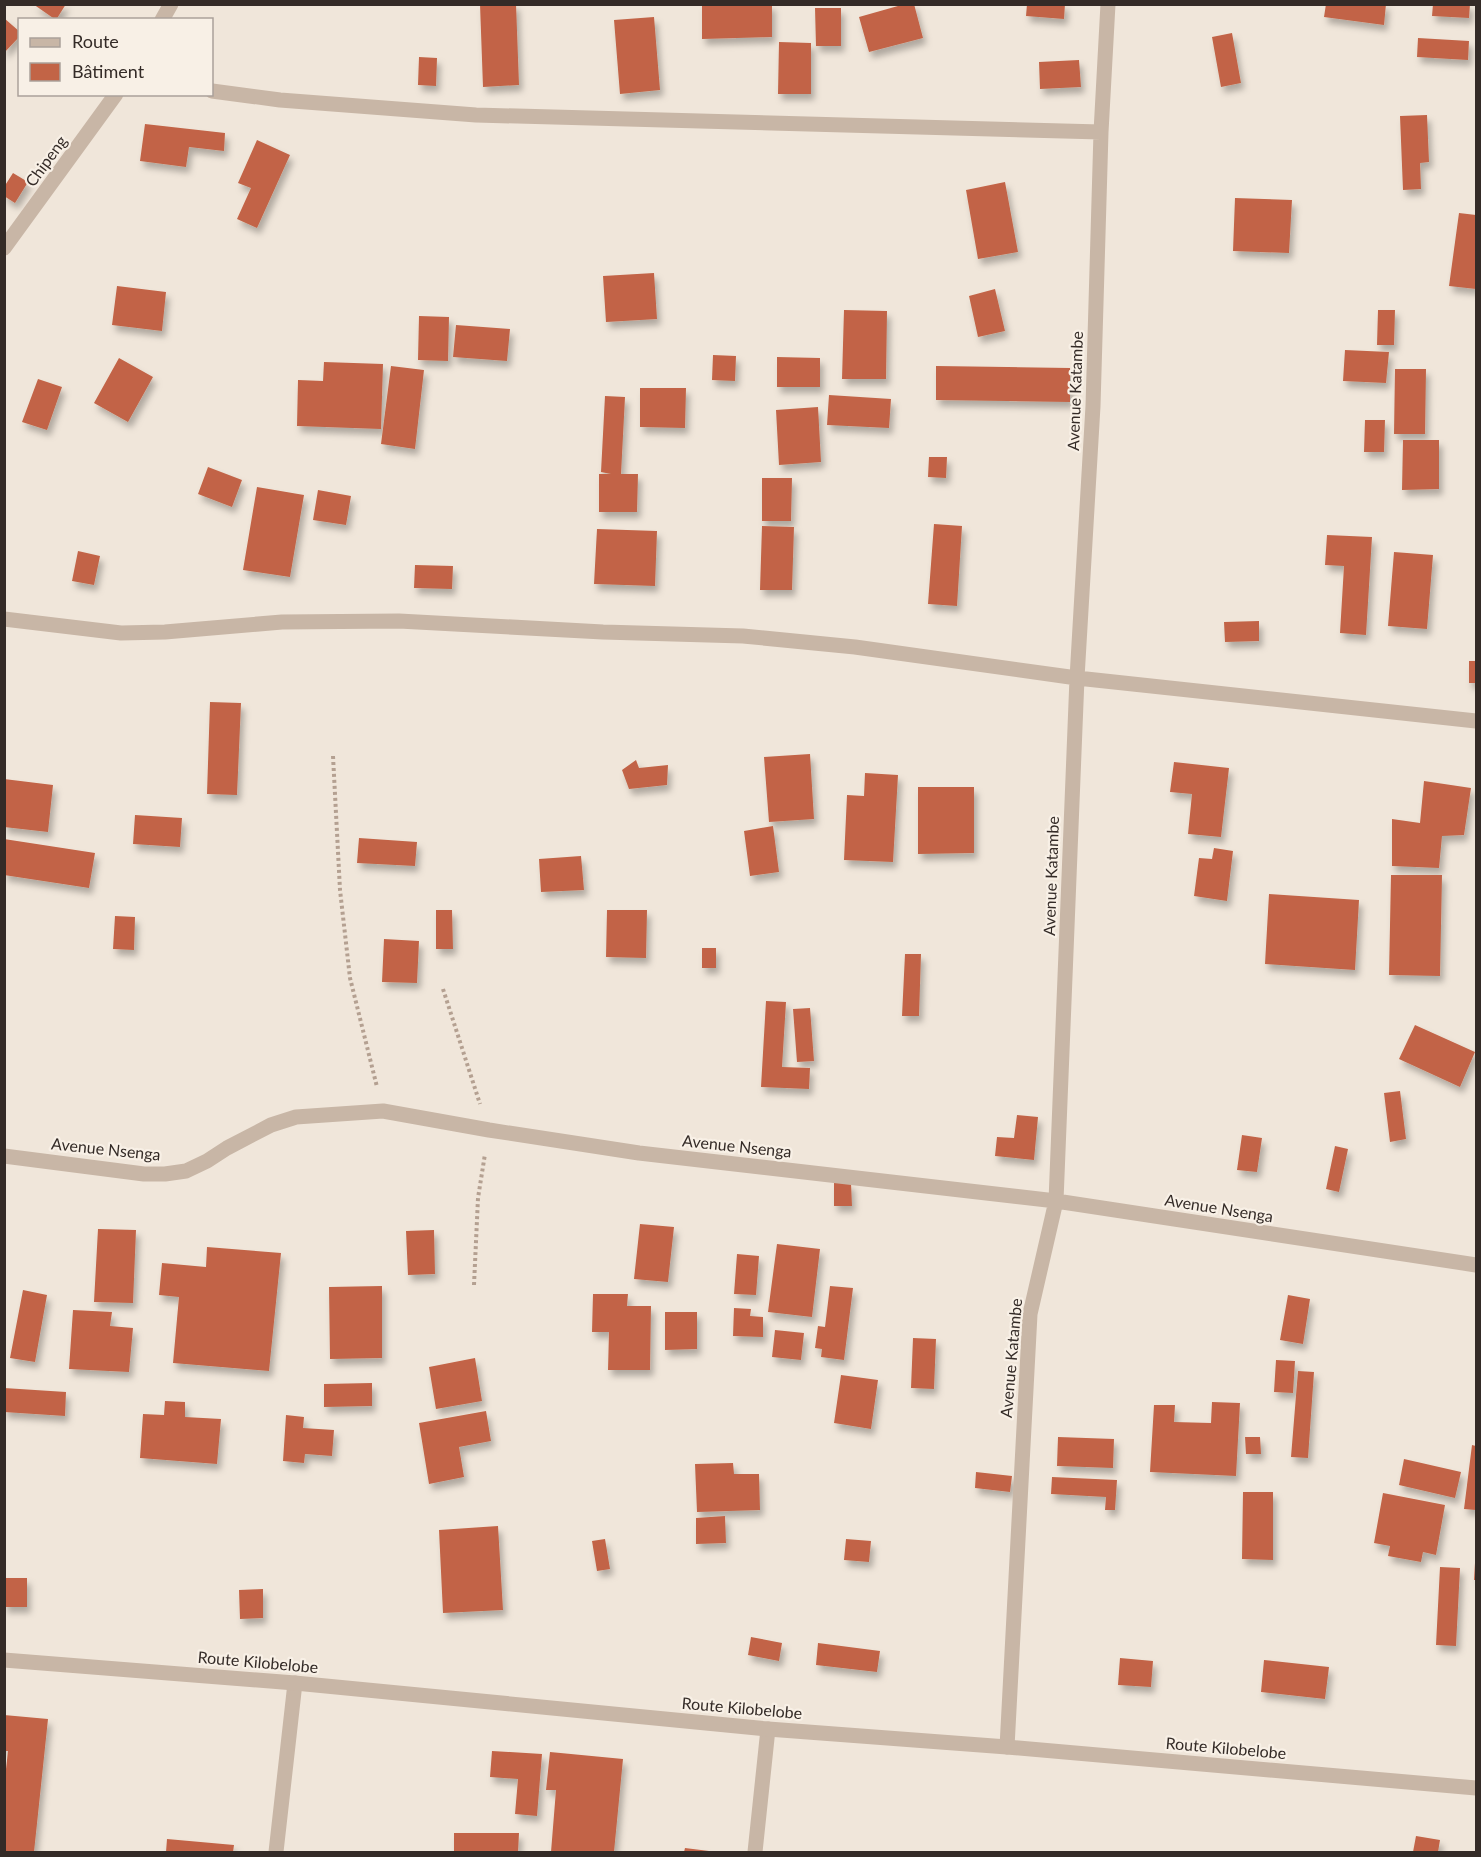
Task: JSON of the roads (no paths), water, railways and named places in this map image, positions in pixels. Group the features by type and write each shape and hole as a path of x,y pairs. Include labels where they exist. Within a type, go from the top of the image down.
{"street":[{"path":"163,18 171,4"},
{"name":"Avenue Katambe","path":"1007,1747 1030,1314 1056,1201 1077,678 1093,406 1101,132 1108,4"},
{"path":"213,91 280,100 476,116 1101,132"},
{"name":"Chipeng","path":"4,248 115,96"},
{"path":"4,619 121,633 165,632 282,622 399,621 603,632 743,636 855,647 1077,678 1476,722"},
{"name":"Avenue Nsenga","path":"4,1156 144,1174 165,1174 186,1171 272,1125 296,1117 383,1111 639,1153 1056,1201 1476,1265"},
{"name":"Route Kilobelobe","path":"4,1660 295,1683 768,1729 1007,1747 1476,1788"},
{"path":"276,1852 295,1683"},
{"path":"754,1852 768,1729"}]}
